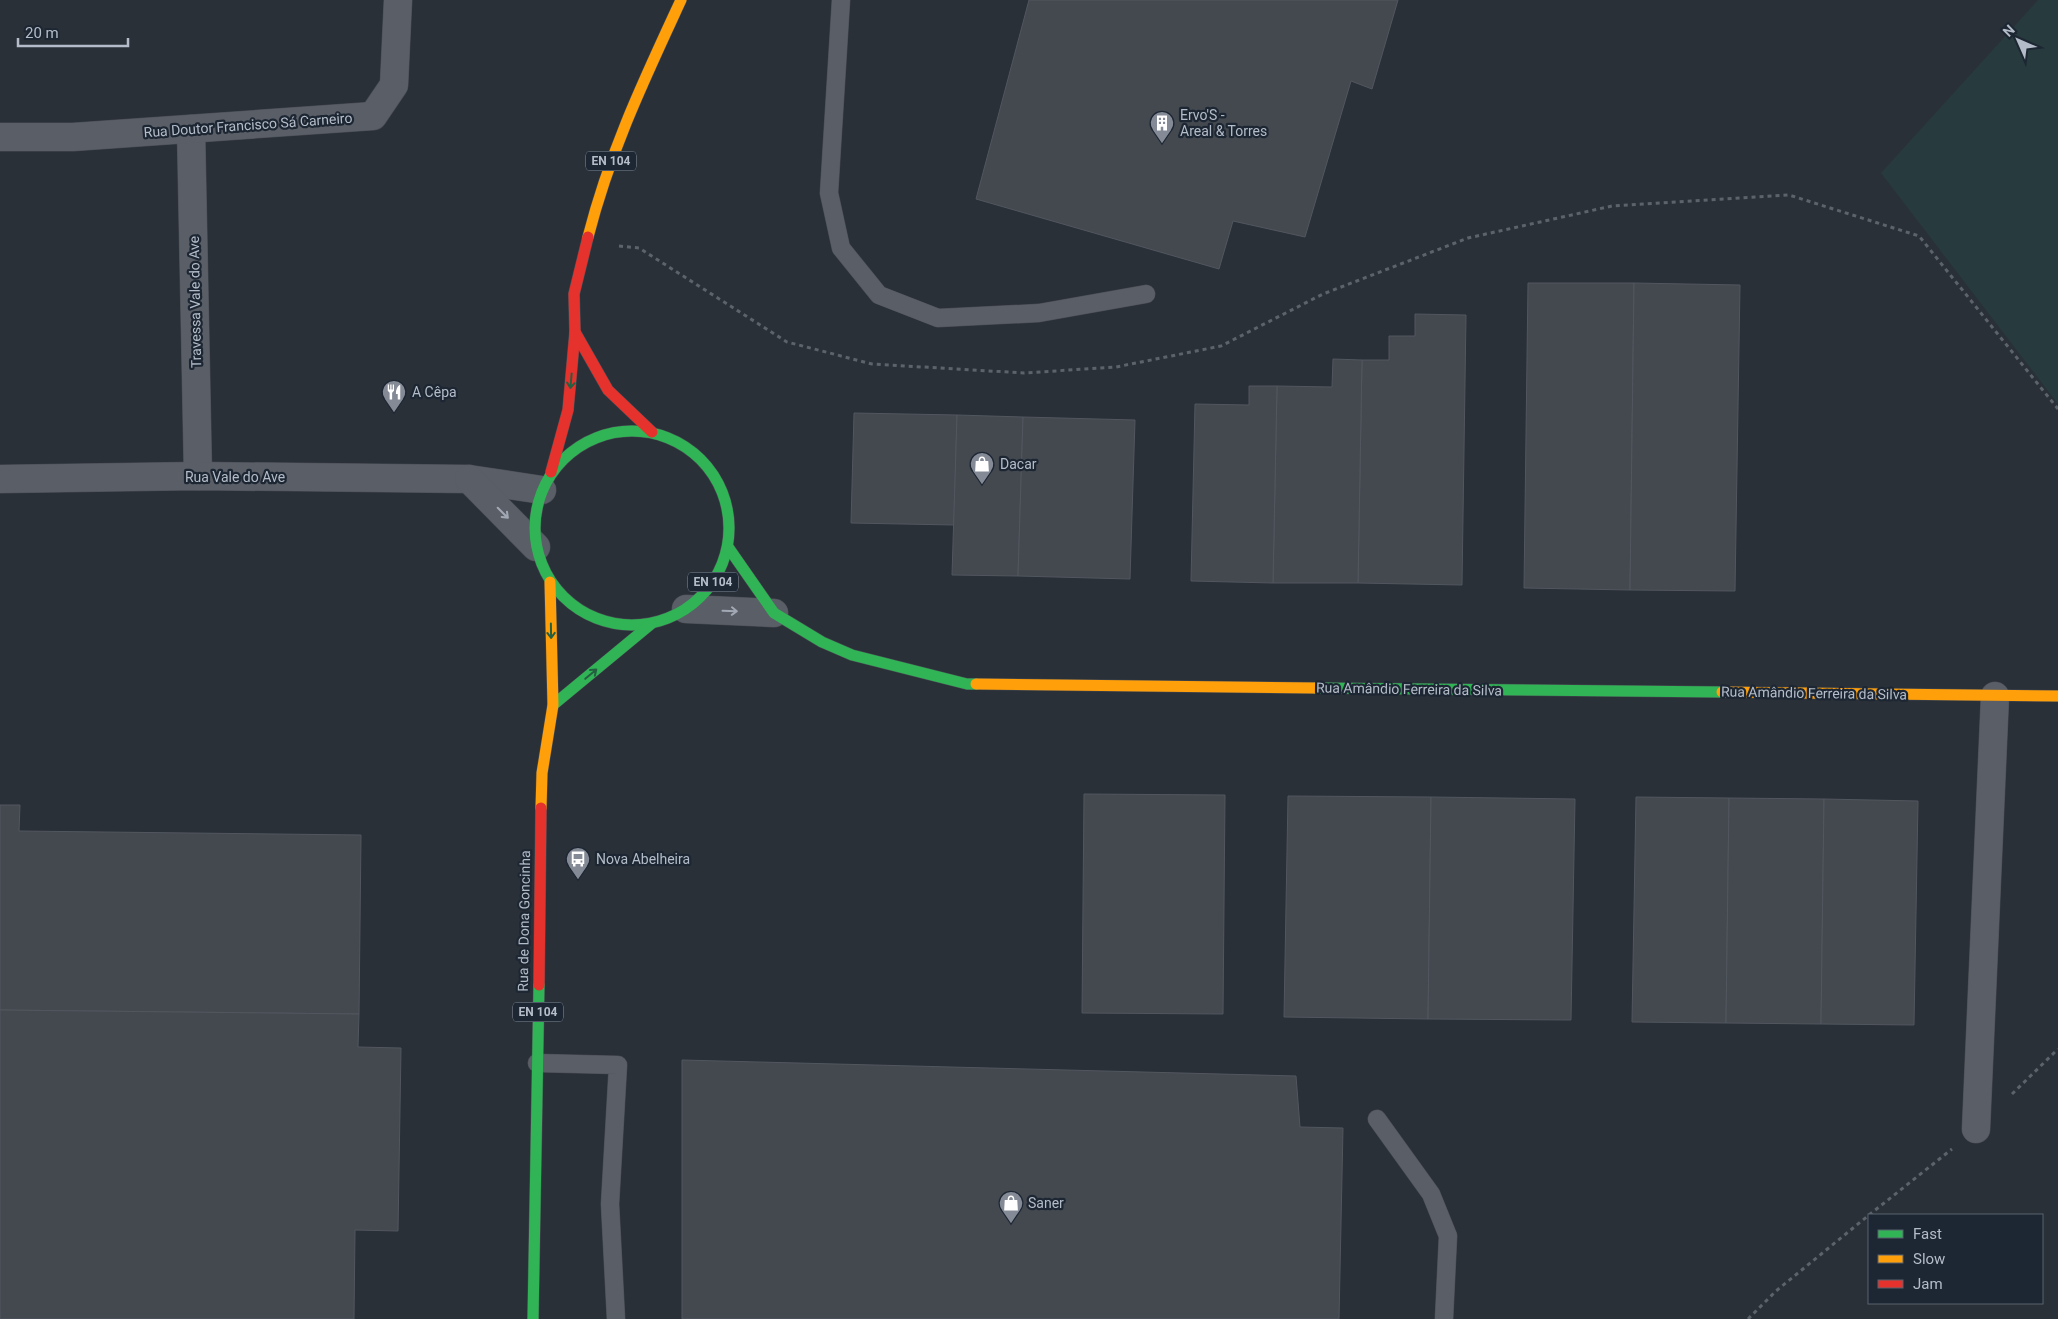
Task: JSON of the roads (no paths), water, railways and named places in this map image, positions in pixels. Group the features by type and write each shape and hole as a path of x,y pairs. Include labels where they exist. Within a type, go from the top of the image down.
{"main road":[{"name":"EN 104","path":"546,482 570,452 595,438 623,431 652,432 680,443 705,462 721,487 730,517 728,547 720,572 710,586 686,609 669,619 651,624 622,625 594,618 570,604 550,582 541,565 536,547 535,518 546,482 568,410 575,332 574,294 586,244 614,149 635,98 681,0"},
{"name":"EN 104","path":"575,332 608,390 652,432"},
{"name":"Rua Amândio Ferreira da Silva","path":"728,547 774,613 822,642 852,655 967,684 2058,696"},
{"name":"Rua de Dona Goncinha","path":"533,1319 542,773 553,705 550,582"},
{"name":"EN 104","path":"553,705 651,624"}],"street":[{"name":"Rua Doutor Francisco Sá Carneiro","path":"0,137 73,137 373,116 394,84 398,0"},
{"name":"Travessa Vale do Ave","path":"191,129 198,476"},
{"name":"Rua Vale do Ave","path":"0,478 198,476 469,479 546,482"},
{"path":"469,479 536,547"},
{"name":"Rua Amândio Ferreira da Silva","path":"686,609 774,613"},
{"path":"1976,1129 1995,696"}],"lane":[{"path":"841,0 829,193 841,248 879,295 938,318 1039,313 1146,294"},
{"path":"537,1063 618,1065 610,1204 616,1319"},
{"path":"1377,1119 1432,1194 1448,1236 1444,1319"}],"place":[{"name":"Ervo'S - Areal & Torres","path":"1162,144"},
{"name":"A Cêpa","path":"394,413"},
{"name":"Dacar","path":"982,485"},
{"name":"Nova Abelheira","path":"578,880"},
{"name":"Saner","path":"1011,1224"}]}
